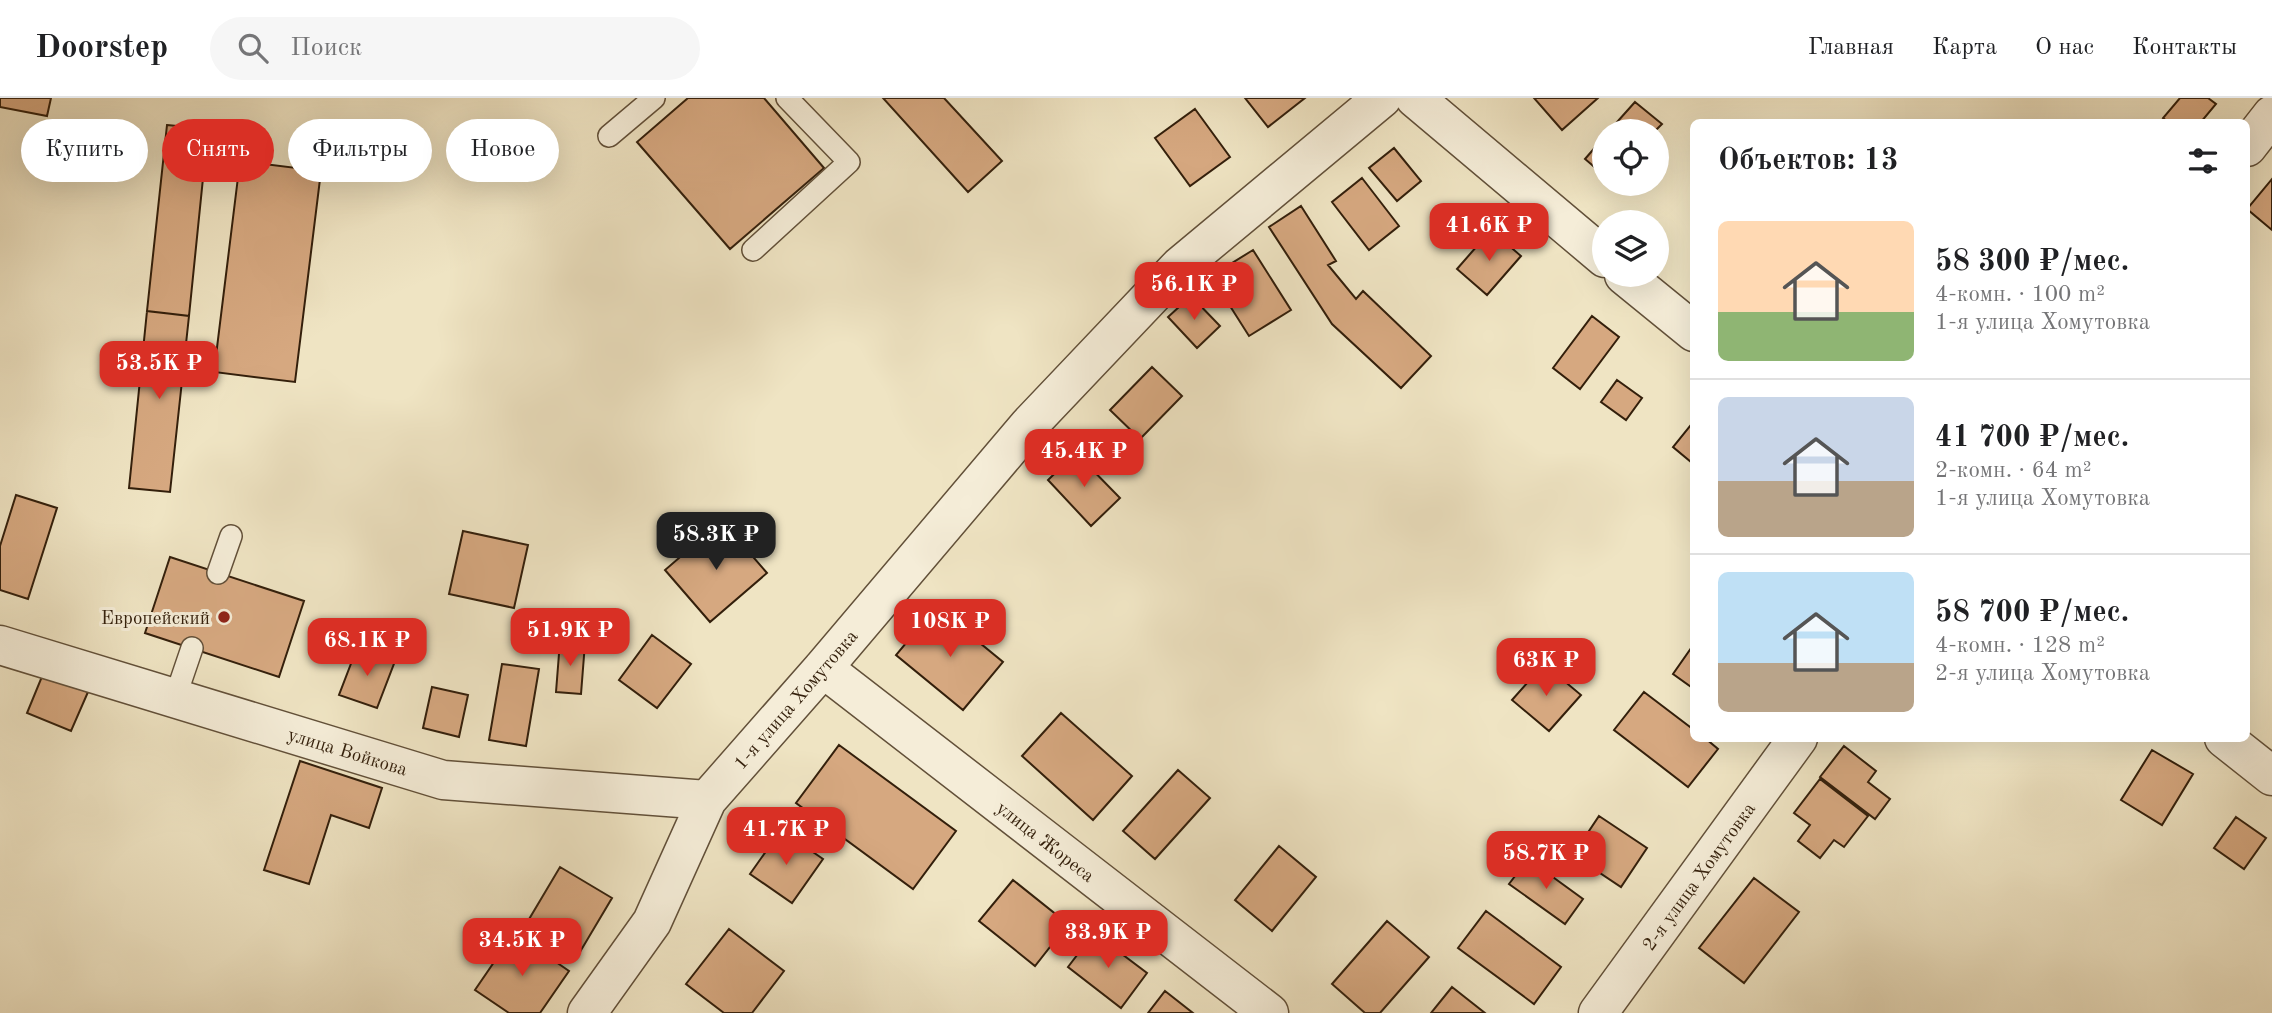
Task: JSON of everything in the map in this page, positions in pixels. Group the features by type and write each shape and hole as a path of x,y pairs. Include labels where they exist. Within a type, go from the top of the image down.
{"street":[{"name":"1-я улица Хомутовка","path":"587,1013 652,922 707,800 1029,425 1180,266 1382,98"},
{"path":"1415,98 1592,247"},
{"path":"2250,143 2272,114"},
{"path":"1640,287 1690,329"},
{"name":"улица Войкова","path":"0,645 443,780 707,800"},
{"name":"улица Жореса","path":"823,668 1269,1013"},
{"name":"2-я улица Хомутовка","path":"1598,1013 1795,742"},
{"path":"2229,742 2272,776"}],"lane":[{"path":"609,136 654,98"},
{"path":"753,250 849,162 787,98"},
{"path":"218,573 231,536"},
{"path":"175,698 192,648"}],"building":[{"path":"0,98 51,98 47,116 0,107"},
{"path":"688,98 764,98 824,168 730,249 637,142"},
{"path":"883,98 944,98 1002,161 968,192"},
{"path":"1245,98 1305,98 1268,127"},
{"path":"1534,98 1598,98 1562,130"},
{"path":"2180,98 2208,98 2216,104 2204,119 2163,118"},
{"path":"1635,102 1656,119 1620,119"},
{"path":"1195,109 1230,157 1190,186 1155,138"},
{"path":"1394,148 1421,181 1397,201 1369,168"},
{"path":"1592,151 1592,165 1585,159"},
{"path":"274,165 288,167 288,182 320,182 295,382 214,372 237,182 274,182"},
{"path":"162,172 162,182 203,182 189,316 147,311"},
{"path":"1362,178 1399,226 1369,250 1332,202"},
{"path":"2272,179 2272,230 2250,212 2250,205"},
{"path":"1301,206 1336,261 1328,265 1356,299 1363,291 1431,356 1401,388 1332,324 1269,227"},
{"path":"1491,230 1521,256 1487,295 1457,269"},
{"path":"1253,250 1291,310 1249,336 1211,276"},
{"path":"1191,296 1220,326 1197,348 1168,317"},
{"path":"147,311 189,316 170,492 129,488"},
{"path":"1592,316 1619,337 1580,389 1553,368"},
{"path":"1152,367 1182,396 1140,439 1110,410"},
{"path":"1617,380 1642,398 1626,420 1601,402"},
{"path":"1690,426 1690,461 1673,447"},
{"path":"1076,453 1120,498 1091,526 1048,480"},
{"path":"16,495 57,508 28,599 0,590 0,546"},
{"path":"722,521 767,573 710,622 665,570"},
{"path":"463,531 528,545 514,608 449,594"},
{"name":"Европейский","path":"170,557 304,601 279,677 145,633"},
{"path":"936,607 1003,662 963,710 896,655"},
{"path":"652,635 691,664 657,708 619,680"},
{"path":"560,641 585,643 581,694 556,692"},
{"path":"357,648 395,661 377,708 339,695"},
{"path":"1690,650 1690,686 1673,674"},
{"path":"502,664 539,669 526,746 489,740"},
{"path":"1544,664 1581,695 1549,731 1512,700"},
{"path":"43,674 88,692 71,731 27,713"},
{"path":"432,687 468,695 459,737 423,728"},
{"path":"1644,692 1690,727 1690,742 1710,742 1718,749 1688,787 1614,730"},
{"path":"1061,713 1132,776 1093,820 1022,756"},
{"path":"839,745 956,831 913,889 796,803"},
{"path":"1844,746 1876,771 1868,782 1890,799 1875,819 1820,777"},
{"path":"2152,750 2193,774 2162,825 2121,800"},
{"path":"300,761 382,788 369,828 331,815 309,884 264,870"},
{"path":"1178,770 1210,798 1155,859 1123,831"},
{"path":"1820,779 1868,816 1844,847 1834,840 1820,858 1798,841 1810,825 1794,813"},
{"path":"1599,816 1647,848 1621,887 1573,855"},
{"path":"2236,817 2266,838 2244,869 2214,848"},
{"path":"781,830 823,859 792,903 750,874"},
{"path":"1279,846 1316,877 1272,931 1235,900"},
{"path":"1528,859 1583,899 1565,924 1509,884"},
{"path":"560,867 612,898 577,957 525,926"},
{"path":"1754,878 1799,912 1744,983 1699,948"},
{"path":"1013,880 1068,924 1035,966 979,921"},
{"path":"1486,911 1561,967 1534,1004 1458,948"},
{"path":"1387,921 1429,957 1380,1013 1365,1013 1332,984"},
{"path":"729,929 784,971 752,1013 724,1013 686,984"},
{"path":"514,933 569,971 540,1013 509,1013 475,990"},
{"path":"1094,933 1147,973 1121,1008 1068,967"},
{"path":"1452,987 1485,1013 1431,1013"},
{"path":"1165,991 1193,1013 1148,1013"}],"place":[{"name":"Европейский","path":"224,617"}]}
